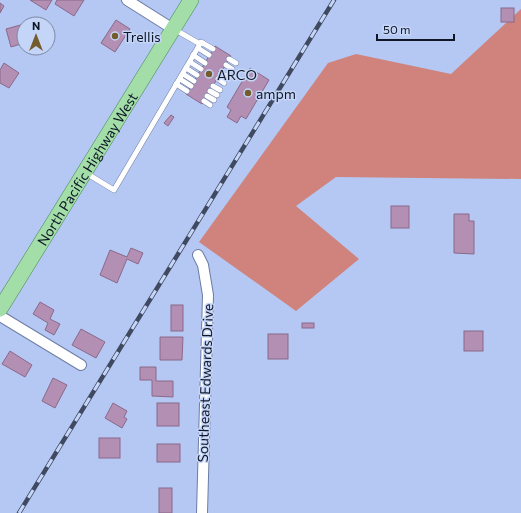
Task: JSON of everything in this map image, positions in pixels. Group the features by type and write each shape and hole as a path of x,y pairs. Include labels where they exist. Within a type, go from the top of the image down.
{"main road":[{"name":"North Pacific Highway West","path":"0,309 191,0"}],"street":[{"path":"127,0 173,29"},
{"name":"Southeast Edwards Drive","path":"198,255 203,265 208,295 202,513"},
{"path":"0,316 81,365"}],"lane":[{"path":"85,173 114,190 200,44 173,29"},
{"path":"201,42 213,49"},
{"path":"198,48 209,55"},
{"path":"193,56 205,63"},
{"path":"229,59 236,64"},
{"path":"190,62 201,69"},
{"path":"226,65 232,69"},
{"path":"186,68 197,75"},
{"path":"221,73 228,77"},
{"path":"181,76 194,80"},
{"path":"181,76 191,86"},
{"path":"218,79 224,83"},
{"path":"176,84 187,91"},
{"path":"214,86 220,90"},
{"path":"209,93 215,97"},
{"path":"204,101 210,105"}],"shaded area":[{"path":"521,9 521,179 336,177 296,206 359,259 296,311 199,242 328,63 356,54 451,74"}],"building":[{"path":"30,0 52,0 46,10"},
{"path":"57,0 84,0 74,16 55,4"},
{"path":"0,3 4,6 0,13"},
{"path":"501,8 514,8 514,22 501,22"},
{"name":"Trellis","path":"116,20 130,29 115,52 101,43"},
{"path":"16,26 16,45 11,47 6,29"},
{"name":"ARCO","path":"215,46 231,56 202,104 186,94"},
{"path":"4,63 19,73 9,88 0,83 0,70"},
{"name":"ampm","path":"250,68 269,80 246,119 241,116 237,123 227,117 231,110 227,107"},
{"path":"171,115 174,117 168,126 164,123"},
{"path":"391,206 409,206 409,228 391,228"},
{"path":"454,214 469,214 469,221 474,221 474,254 454,253"},
{"path":"131,248 143,253 138,264 127,259 117,283 100,275 110,250 127,257"},
{"path":"40,302 54,310 50,319 60,324 54,335 45,330 48,323 33,314"},
{"path":"171,305 183,305 183,331 171,331"},
{"path":"302,323 314,323 314,328 302,328"},
{"path":"81,329 105,342 96,358 72,345"},
{"path":"464,331 483,331 483,351 464,351"},
{"path":"268,334 288,334 288,359 268,359"},
{"path":"160,337 183,337 182,360 160,360"},
{"path":"10,351 32,365 25,377 2,364"},
{"path":"140,367 156,367 156,381 173,381 173,397 152,396 152,380 140,380"},
{"path":"53,378 67,385 55,408 42,401"},
{"path":"113,403 127,411 124,417 127,419 122,428 105,418"},
{"path":"157,403 179,403 179,426 157,426"},
{"path":"99,438 120,438 120,458 99,458"},
{"path":"157,444 180,444 180,462 157,462"},
{"path":"159,488 172,488 172,513 159,513"}],"railway":[{"path":"19,513 334,0"}],"place":[{"name":"Trellis","path":"115,36"},
{"name":"ARCO","path":"209,74"},
{"name":"ampm","path":"248,93"}]}
